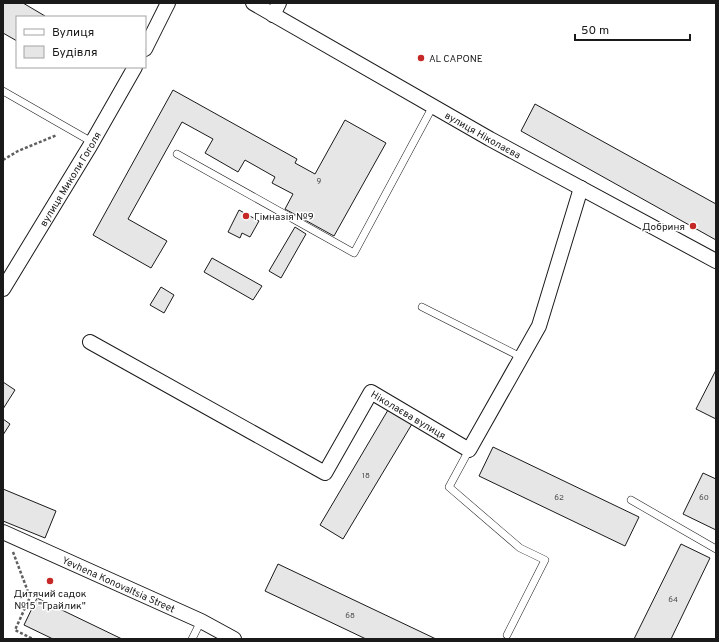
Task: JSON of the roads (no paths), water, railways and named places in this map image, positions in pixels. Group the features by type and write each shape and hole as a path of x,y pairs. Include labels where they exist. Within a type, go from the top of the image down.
{"street":[{"path":"146,47 168,3"},
{"name":"вулиця Ніколаєва","path":"253,3 276,9 433,106 716,261"},
{"name":"вулиця Миколи Гоголя","path":"3,289 92,142 134,68"},
{"path":"469,450 539,326 581,188"},
{"name":"Ніколаєва вулиця","path":"90,342 325,473 371,392 469,450"},
{"name":"Yevhena Konovaltsia Street","path":"4,532 201,621 234,639"}],"lane":[{"path":"3,91 92,142"},
{"path":"177,154 354,254 433,106"},
{"path":"422,307 521,357"},
{"path":"469,450 449,487 520,548 545,560 507,635"},
{"path":"631,500 716,549"},
{"path":"192,639 201,621"}],"place":[{"name":"AL CAPONE","path":"421,58"},
{"name":"Гімназія №9","path":"246,216"},
{"name":"Добриня","path":"693,226"},
{"name":"Дитячий садок №15 \"Грайлик\"","path":"50,581"}]}
